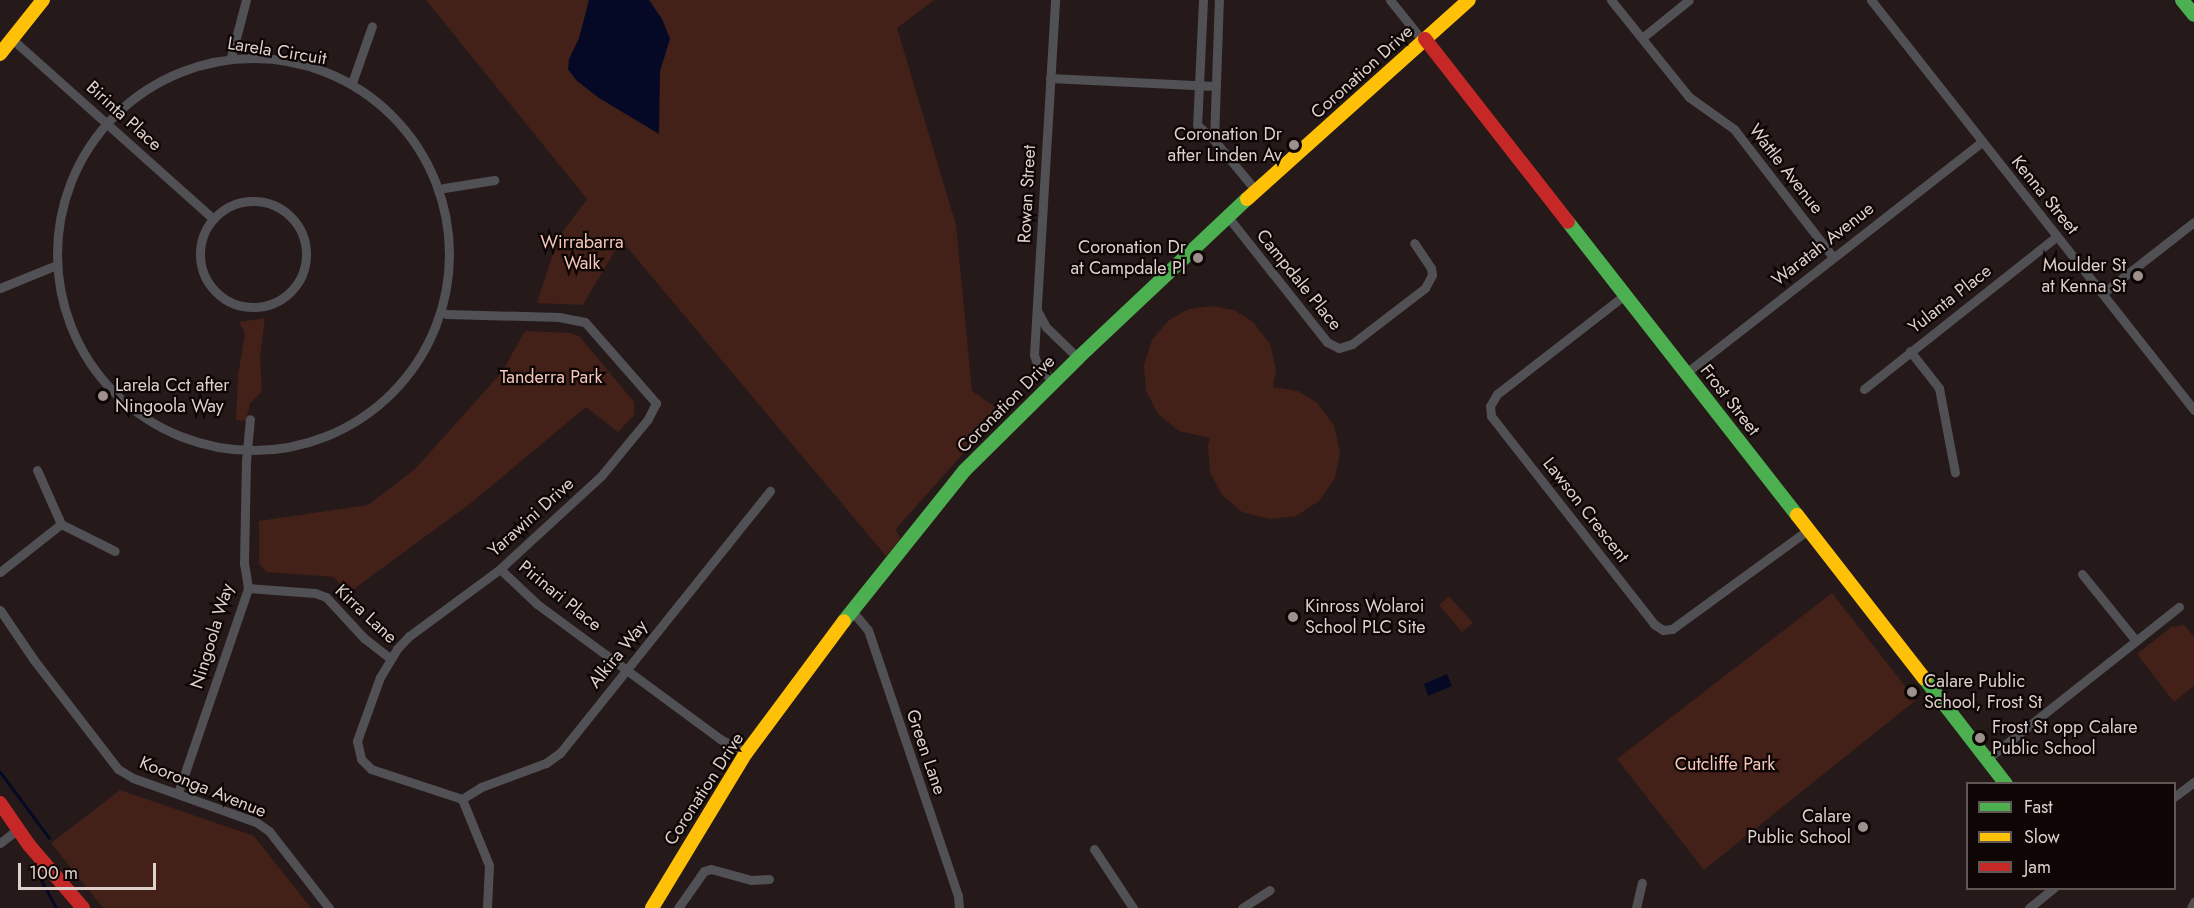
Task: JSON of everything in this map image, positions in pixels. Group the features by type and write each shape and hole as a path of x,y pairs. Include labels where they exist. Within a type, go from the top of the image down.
{"main road":[{"path":"0,54 43,0"},
{"name":"Coronation Drive","path":"652,908 746,753 852,611 964,471 1078,358 1228,217 1469,0"},
{"path":"2182,0 2194,15"},
{"name":"Frost Street","path":"1424,40 1626,294 2005,782"},
{"path":"4,808 18,829 83,908"},
{"path":"4,808 33,842 33,846"}],"street":[{"path":"231,57 246,0"},
{"name":"Rowan Street","path":"1054,382 1034,360 1034,322 1038,312 1055,0"},
{"path":"1203,0 1197,125 1214,140 1257,192"},
{"path":"1214,140 1214,86 1219,0"},
{"path":"1390,0 1424,40"},
{"name":"Wattle Avenue","path":"1611,0 1689,97 1734,129 1833,257"},
{"path":"1642,38 1689,0"},
{"name":"Kenna Street","path":"1871,0 2194,410"},
{"path":"372,26 353,80 366,88 444,189 494,180"},
{"name":"Birinta Place","path":"12,39 213,219"},
{"name":"Larela Circuit","path":"353,80 231,57 213,59 120,104 102,118 92,135 52,237 49,252 91,372 100,383 211,451 340,435 352,430 438,334 446,314 444,189"},
{"path":"1050,78 1214,86"},
{"name":"Waratah Avenue","path":"1686,373 1982,142"},
{"path":"252,201 274,205 291,216 303,235 306,251 303,274 293,290 274,304 253,308 238,306 217,294 204,276 200,259 201,241 213,219 228,207 252,201"},
{"name":"Campdale Place","path":"1228,217 1327,342 1339,348 1352,344 1425,288 1432,275 1431,268 1414,243"},
{"path":"2103,292 2194,222"},
{"name":"Yulanta Place","path":"1864,389 2057,236"},
{"path":"0,288 54,266"},
{"name":"Lawson Crescent","path":"1626,294 1497,394 1490,406 1491,416 1653,624 1663,630 1672,629 1808,530"},
{"path":"1038,312 1046,327 1078,358"},
{"name":"Yarawini Drive","path":"446,314 559,316 585,322 656,403 648,419 613,464 500,568 414,631 390,658 380,677 357,741 361,759 371,769 462,799"},
{"path":"1910,351 1939,388 1955,473"},
{"path":"247,448 250,419"},
{"name":"Ningoola Way","path":"178,793 248,588 244,564 247,448"},
{"path":"37,470 61,524 115,551"},
{"name":"Alkira Way","path":"462,799 481,787 556,757 770,491"},
{"path":"0,572 61,524"},
{"name":"Pirinari Place","path":"500,568 518,589 720,739 746,753"},
{"path":"2082,574 2136,642"},
{"name":"Kirra Lane","path":"248,588 315,593 326,597 364,638 390,658"},
{"path":"1987,759 2179,607"},
{"name":"Kooronga Avenue","path":"0,610 34,660 118,769 133,778 256,822 269,831 329,908"},
{"name":"Green Lane","path":"852,611 868,630 958,896 958,908"},
{"path":"2176,796 2194,782"},
{"path":"462,799 489,865 487,908"},
{"path":"0,843 18,829"},
{"path":"1094,849 1133,908"},
{"path":"678,908 704,870 711,869 751,880 769,879"},
{"path":"1636,908 1642,883"},
{"path":"1242,908 1270,890"},
{"path":"2029,908 2052,890"},
{"path":"2191,908 2194,902"}],"green space":[{"name":"Wirrabarra Walk","path":"426,0 934,0 897,28 956,225 972,391 1001,411 895,530 901,538 886,556 621,240 583,305 537,303 558,238 587,199"},
{"path":"1211,306 1234,310 1253,322 1270,344 1276,370 1273,387 1298,391 1317,403 1334,425 1340,452 1335,478 1319,501 1296,516 1269,519 1242,512 1222,495 1210,472 1208,446 1210,438 1179,431 1158,414 1146,391 1144,365 1152,340 1169,320 1189,309"},
{"path":"265,318 260,356 262,391 250,403 246,421 236,420 238,375 245,333 239,322"},
{"name":"Tanderra Park","path":"525,331 571,333 580,337 634,402 634,415 618,432 586,407 471,503 347,594 334,577 267,572 259,564 259,521 368,505 415,469 502,372"},
{"name":"Cutcliffe Park","path":"1832,593 1916,700 1704,870 1617,759"},
{"path":"1449,596 1473,623 1462,632 1439,605"},
{"path":"2184,625 2194,637 2194,686 2174,702 2137,654 2171,627"},
{"path":"120,790 254,836 311,908 103,908 51,843"}],"water":[{"path":"589,0 649,0 662,19 670,39 660,71 659,134 599,98 576,80 568,69 569,59 579,38"},
{"path":"1447,674 1452,686 1428,696 1424,684"}],"waterway":[{"path":"0,772 49,838"},
{"path":"40,878 56,908"}],"traffic: fast":[{"path":"2182,0 2194,15"},
{"path":"844,621 964,471 1078,358 1247,199"},
{"path":"1568,222 1797,515"},
{"path":"1924,678 2004,782"}],"traffic: slow":[{"path":"0,54 43,0"},
{"path":"1247,199 1469,0"},
{"path":"1797,515 1924,678"},
{"path":"652,908 746,753 844,621"}],"traffic: jam":[{"path":"1425,39 1568,222"},
{"path":"0,803 29,845 83,908"}],"place":[{"name":"Coronation Dr after Linden Av","path":"1294,145"},
{"name":"Coronation Dr at Campdale Pl","path":"1198,258"},
{"name":"Moulder St at Kenna St","path":"2138,276"},
{"name":"Larela Cct after Ningoola Way","path":"103,396"},
{"name":"Kinross Wolaroi School PLC Site","path":"1293,617"},
{"name":"Calare Public School, Frost St","path":"1912,692"},
{"name":"Frost St opp Calare Public School","path":"1980,738"},
{"name":"Calare Public School","path":"1863,827"}]}
